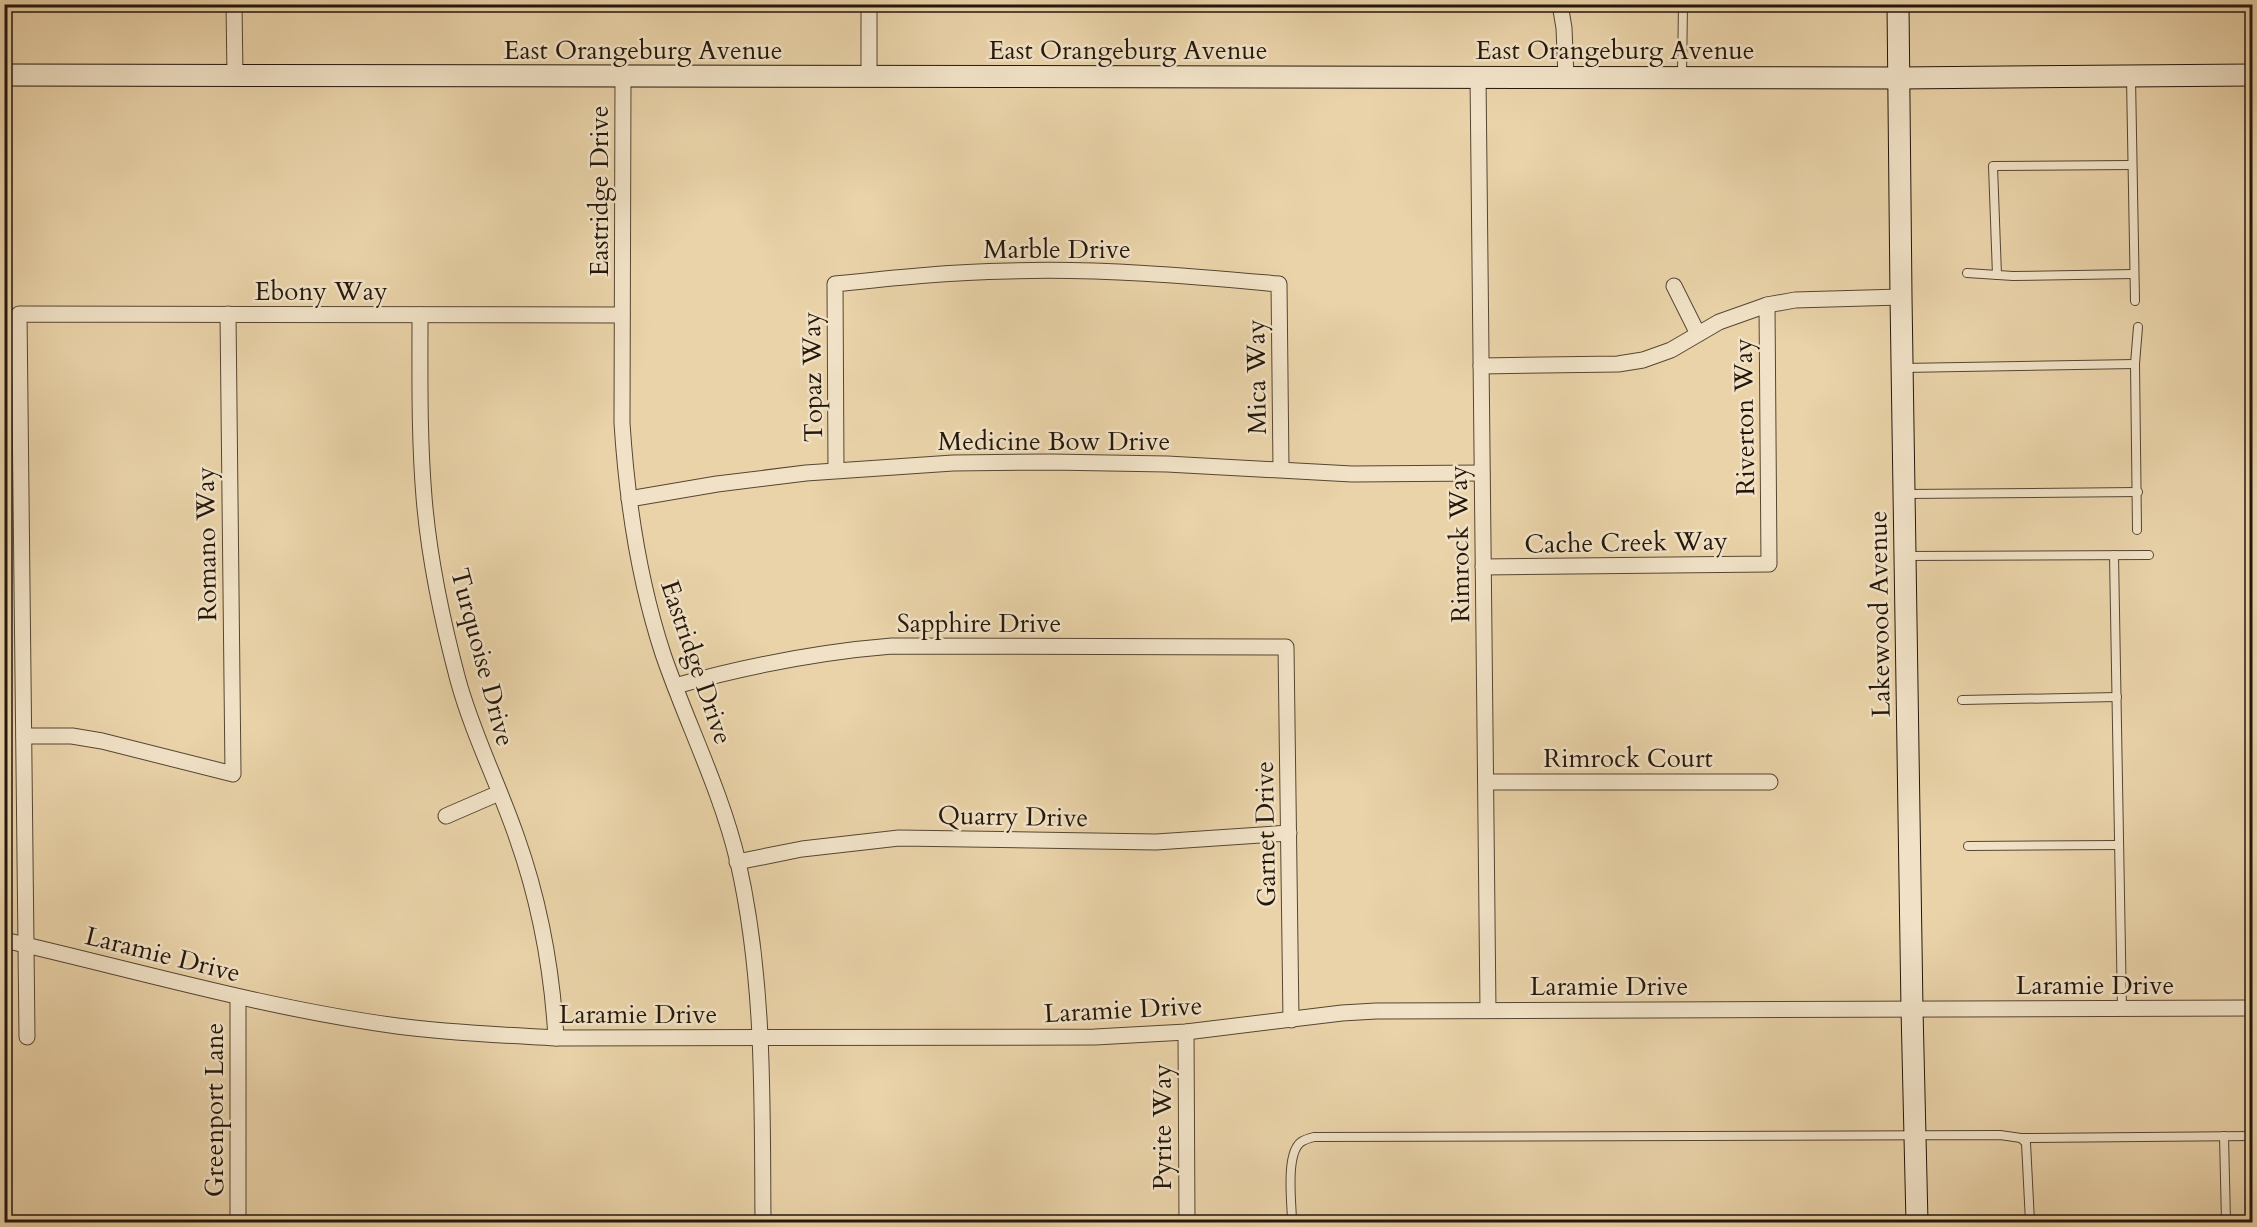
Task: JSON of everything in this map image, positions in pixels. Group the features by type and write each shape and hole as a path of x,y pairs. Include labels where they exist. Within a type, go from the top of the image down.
{"street":[{"path":"234,4 235,76"},
{"path":"869,4 869,77"},
{"path":"1560,4 1564,28 1566,77"},
{"name":"Lakewood Avenue","path":"1898,4 1917,1222"},
{"name":"East Orangeburg Avenue","path":"4,75 1899,78 2253,75"},
{"name":"Rimrock Way","path":"1478,76 1488,1010"},
{"name":"Eastridge Drive","path":"623,77 622,423 633,532 644,586 663,652 705,758 727,823 750,920 762,1038 764,1222"},
{"name":"Marble Drive","path":"835,284 997,271 1172,274 1279,284"},
{"name":"Topaz Way","path":"835,284 836,470"},
{"name":"Mica Way","path":"1279,284 1281,469"},
{"path":"1674,286 1698,334"},
{"path":"1481,366 1618,364 1643,360 1671,350 1719,322 1767,305 1795,300 1901,297"},
{"name":"Riverton Way","path":"1767,305 1769,564"},
{"name":"Ebony Way","path":"20,449 19,314 622,315"},
{"name":"Romano Way","path":"24,736 72,736 102,741 232,774 228,314"},
{"name":"Turquoise Drive","path":"420,315 420,430 424,498 432,566 459,682 480,747 517,836 536,898 546,941 554,999 556,1038"},
{"path":"4,450 20,449 27,1037"},
{"name":"Medicine Bow Drive","path":"629,499 717,484 836,470 952,463 1167,464 1353,474 1482,473"},
{"name":"Cache Creek Way","path":"1483,567 1769,564"},
{"name":"Sapphire Drive","path":"675,686 735,669 795,657 891,646 1286,647"},
{"name":"Garnet Drive","path":"1286,647 1291,1020"},
{"name":"Rimrock Court","path":"1486,782 1770,782"},
{"path":"446,816 499,793"},
{"name":"Quarry Drive","path":"737,862 802,849 899,838 1156,842 1289,833"},
{"name":"Laramie Drive","path":"4,940 238,997 397,1026 471,1034 556,1038 1095,1037 1186,1032 1376,1011 2253,1008"},
{"name":"Greenport Lane","path":"238,997 238,1222"},
{"name":"Pyrite Way","path":"1186,1032 1187,1222"}],"lane":[{"path":"1682,77 1683,4"},
{"path":"2131,76 2135,301"},
{"path":"1997,275 1993,166 2132,165"},
{"path":"1967,273 1997,275 2134,274"},
{"path":"2137,530 2135,364 2138,327"},
{"path":"1902,369 2135,364"},
{"path":"1904,494 2138,492"},
{"path":"2114,555 2122,1009"},
{"path":"1905,556 2149,555"},
{"path":"1962,700 2117,697"},
{"path":"1968,846 2119,845"},
{"path":"2224,1136 2226,1222"},
{"path":"1292,1222 1291,1162 1293,1151 1301,1142 1314,1137 2253,1136"},
{"path":"2021,1138 2028,1150 2030,1222"}]}
